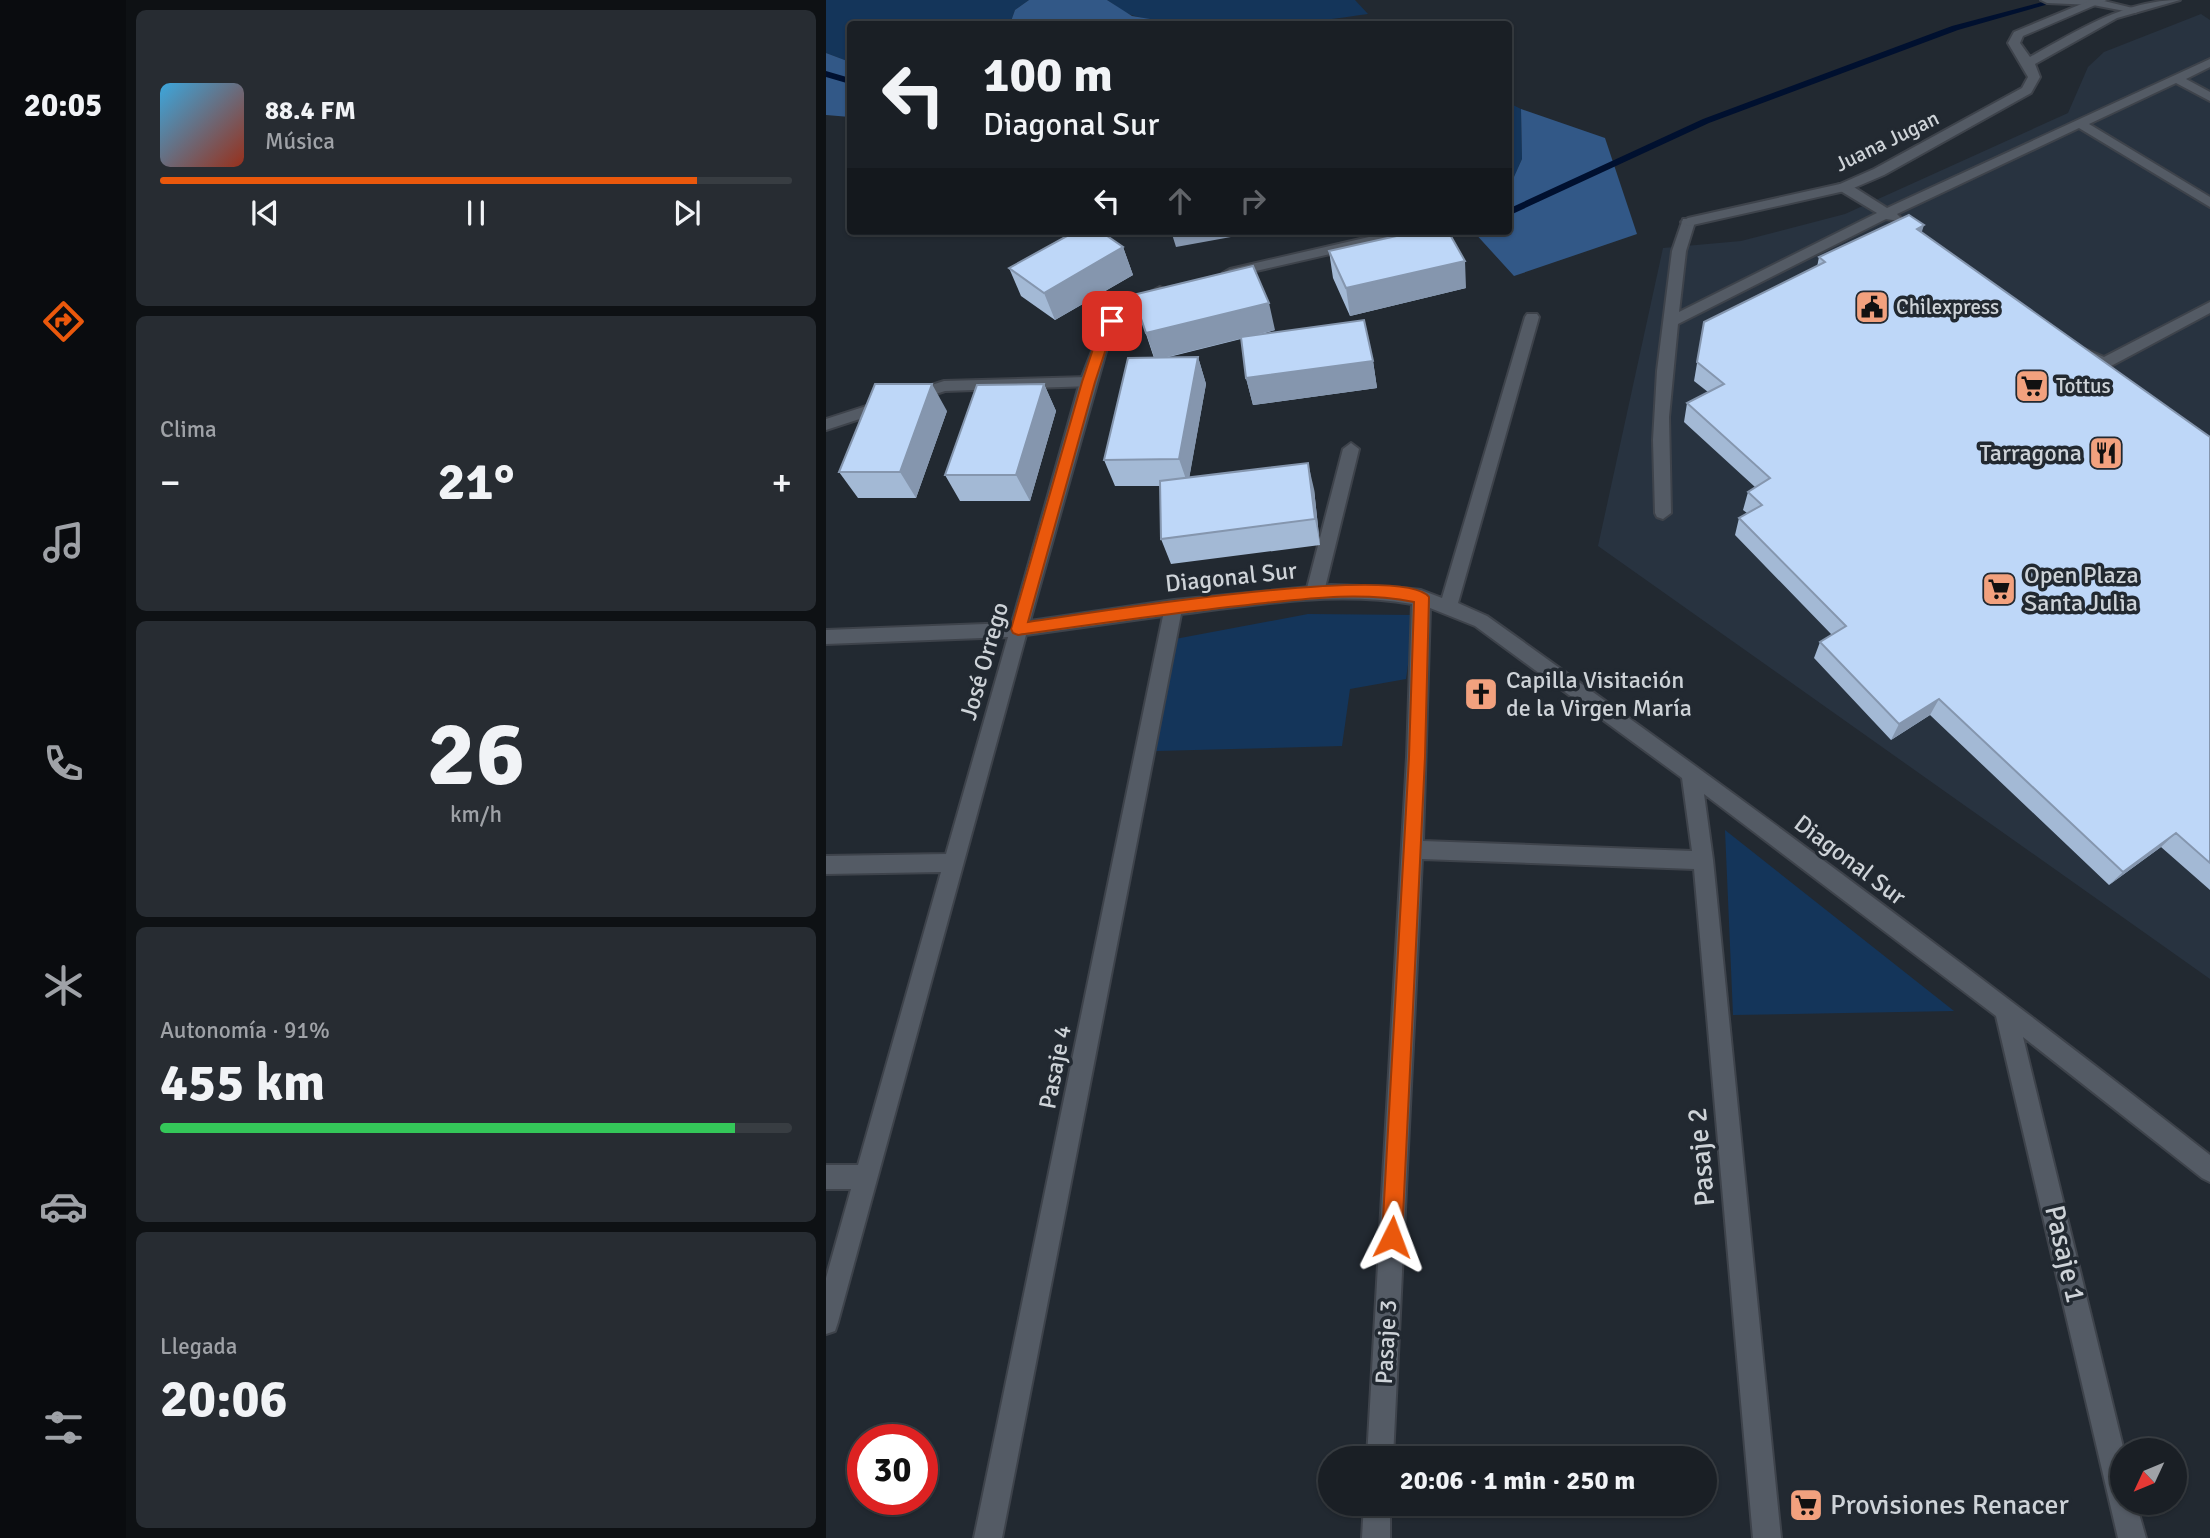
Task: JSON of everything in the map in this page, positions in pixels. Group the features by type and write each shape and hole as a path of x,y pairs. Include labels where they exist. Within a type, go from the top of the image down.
{"street":[{"path":"2047,0 2097,1 2135,10"},
{"path":"2097,1 2018,34 2014,43 2028,63 2113,16 2174,0"},
{"name":"Juana Jugan","path":"1671,322 1679,251 1688,222 1843,187 1880,172 2027,90 2034,78 2028,63"},
{"path":"2080,123 2210,63"},
{"path":"2176,78 2210,97"},
{"path":"2080,123 2210,203"},
{"path":"1843,187 1911,230"},
{"path":"1209,278 1396,235"},
{"name":"José Orrego","path":"826,1322 1018,629 1104,334 1112,321 1143,300 1169,287 1182,284"},
{"path":"2069,345 2093,360 2106,362 2210,307"},
{"path":"1448,606 1532,317"},
{"path":"826,425 944,386 1088,382"},
{"path":"1315,592 1351,450"},
{"name":"Diagonal Sur","path":"826,637 1018,629 1174,607 1352,589 1421,597 1448,606 1481,621 1691,771 2005,1007 2210,1170"},
{"name":"Pasaje 3","path":"1381,1446 1412,850 1421,597"},
{"name":"Pasaje 4","path":"988,1538 1174,607"},
{"name":"Pasaje 2","path":"1691,771 1703,860 1767,1538"},
{"path":"1412,850 1703,860"},
{"path":"826,864 953,863"},
{"name":"Pasaje 1","path":"2005,1007 2110,1447"},
{"path":"826,1177 868,1177"},
{"path":"1376,1538 1377,1516"},
{"name":"Pasaje 1","path":"2126,1516 2132,1538"}],"lane":[{"path":"1664,513 1659,429 1664,363 1671,322 2080,123"}],"shaded area":[{"path":"826,0 1029,0 1015,10 1011,21 847,21 847,61 826,53"},
{"path":"1029,0 1107,0 1132,16 1162,21 1011,21 1015,10"},
{"path":"1107,0 1355,0 1368,14 1312,21 1157,21 1124,11"},
{"path":"2201,14 2210,20 2210,979 1598,546 1663,248 1741,241 1845,214 2068,113 2088,67 2104,52"},
{"path":"826,53 847,61 847,117 826,115"},
{"path":"1512,104 1521,109 1522,159 1512,181"},
{"path":"1521,109 1605,138 1637,234 1514,276 1477,235 1512,235 1512,181 1522,159"},
{"path":"1308,614 1415,615 1406,679 1350,689 1342,746 1156,751 1175,639"},
{"path":"1725,830 1954,1011 1733,1015"}],"building":[{"name":"Open Plaza Santa Julia","path":"1909,215 1924,225 1917,229 2210,437 2210,863 2176,833 2123,872 1939,699 1899,724 1820,642 1846,626 1739,518 1762,505 1748,492 1770,478 1687,403 1724,384 1697,362 1704,322 1825,262 1819,257"},
{"path":"1069,235 1106,235 1123,247 1044,293 1009,268"},
{"path":"1401,235 1450,235 1465,261 1346,288 1329,251"},
{"path":"1253,266 1269,303 1146,333 1133,295"},
{"path":"1364,320 1373,361 1246,378 1241,337"},
{"path":"1198,357 1179,459 1104,460 1128,358"},
{"path":"875,384 932,384 900,472 839,472"},
{"path":"1044,384 1016,475 945,475 977,385"},
{"path":"1308,463 1315,519 1161,539 1160,481"}],"waterway":[{"path":"1512,211 1706,121 1955,28 2059,0"},
{"path":"826,74 847,80"}],"place":[{"name":"Chilexpress","path":"1872,307"},
{"name":"Tottus","path":"2032,386"},
{"name":"Tarragona","path":"2106,453"},
{"name":"Open Plaza Santa Julia","path":"1999,589"},
{"name":"Capilla Visitación de la Virgen María","path":"1481,694"},
{"name":"Provisiones Renacer","path":"1806,1505"}],"route":[{"path":"1112,321 1104,334 1088,382 1052,517 1018,629 1174,607 1352,589 1421,597 1417,757 1392,1237"}]}
